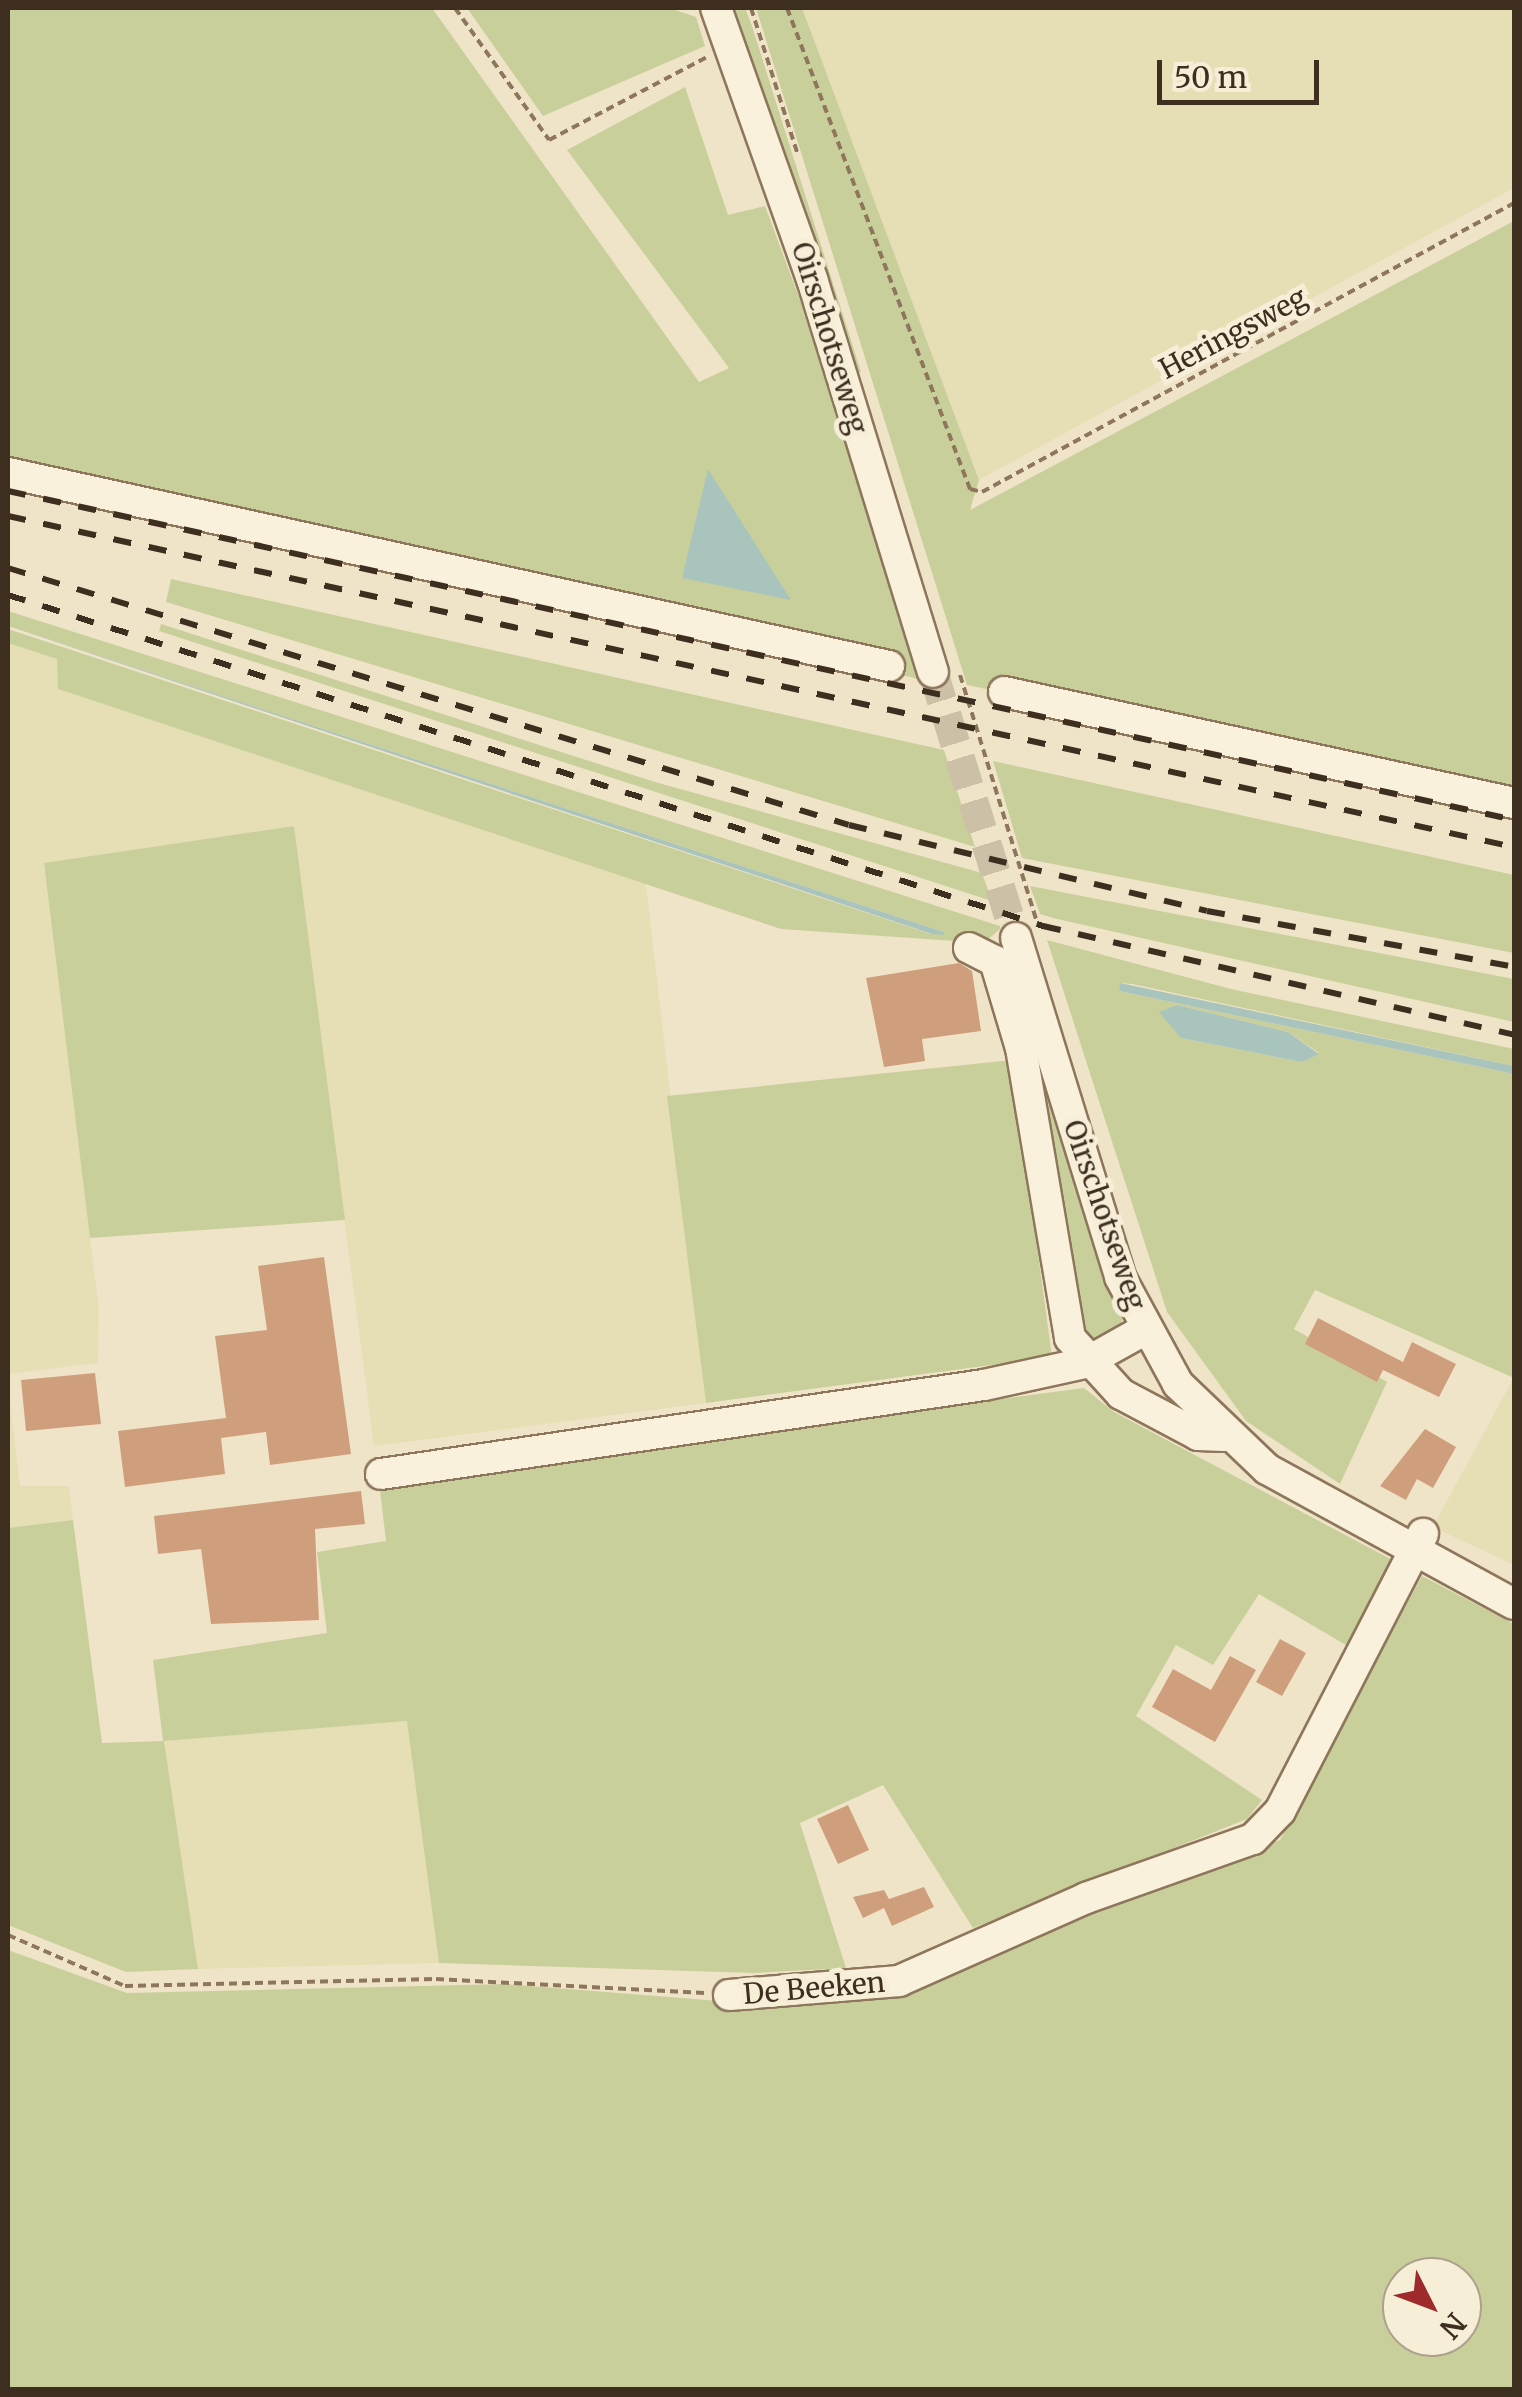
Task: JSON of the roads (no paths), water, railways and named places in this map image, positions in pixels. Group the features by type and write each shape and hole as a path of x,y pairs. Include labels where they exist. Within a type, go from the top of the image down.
{"street":[{"name":"Oirschotseweg","path":"716,8 946,672"},
{"path":"8,473 889,666"},
{"path":"1004,692 1514,803"},
{"name":"Oirschotseweg","path":"1027,933 1120,1277 1144,1330 1224,1436 1267,1469 1421,1544 1514,1604"},
{"path":"969,948 992,956 1014,1022 1060,1300 1085,1363 1121,1394 1198,1435 1224,1436"},
{"path":"381,1474 984,1386 1085,1363 1144,1330"},
{"name":"De Beeken","path":"729,1995 899,1981 1086,1898 1253,1839 1280,1812 1421,1544"}],"water":[{"path":"708,469 791,600 682,578"},
{"path":"8,626 944,932 944,935 932,934"},
{"path":"1120,983 1514,1066 1514,1074 1119,991"},
{"path":"1177,1005 1288,1032 1319,1054 1302,1062 1181,1038 1159,1012"}],"tunnel":[{"path":"933,672 1016,938"}],"railway":[{"path":"8,491 1514,820"},
{"path":"8,516 1514,847"},
{"path":"8,568 849,825 1207,911 1514,967"},
{"path":"8,595 1043,926 1514,1035"}]}
